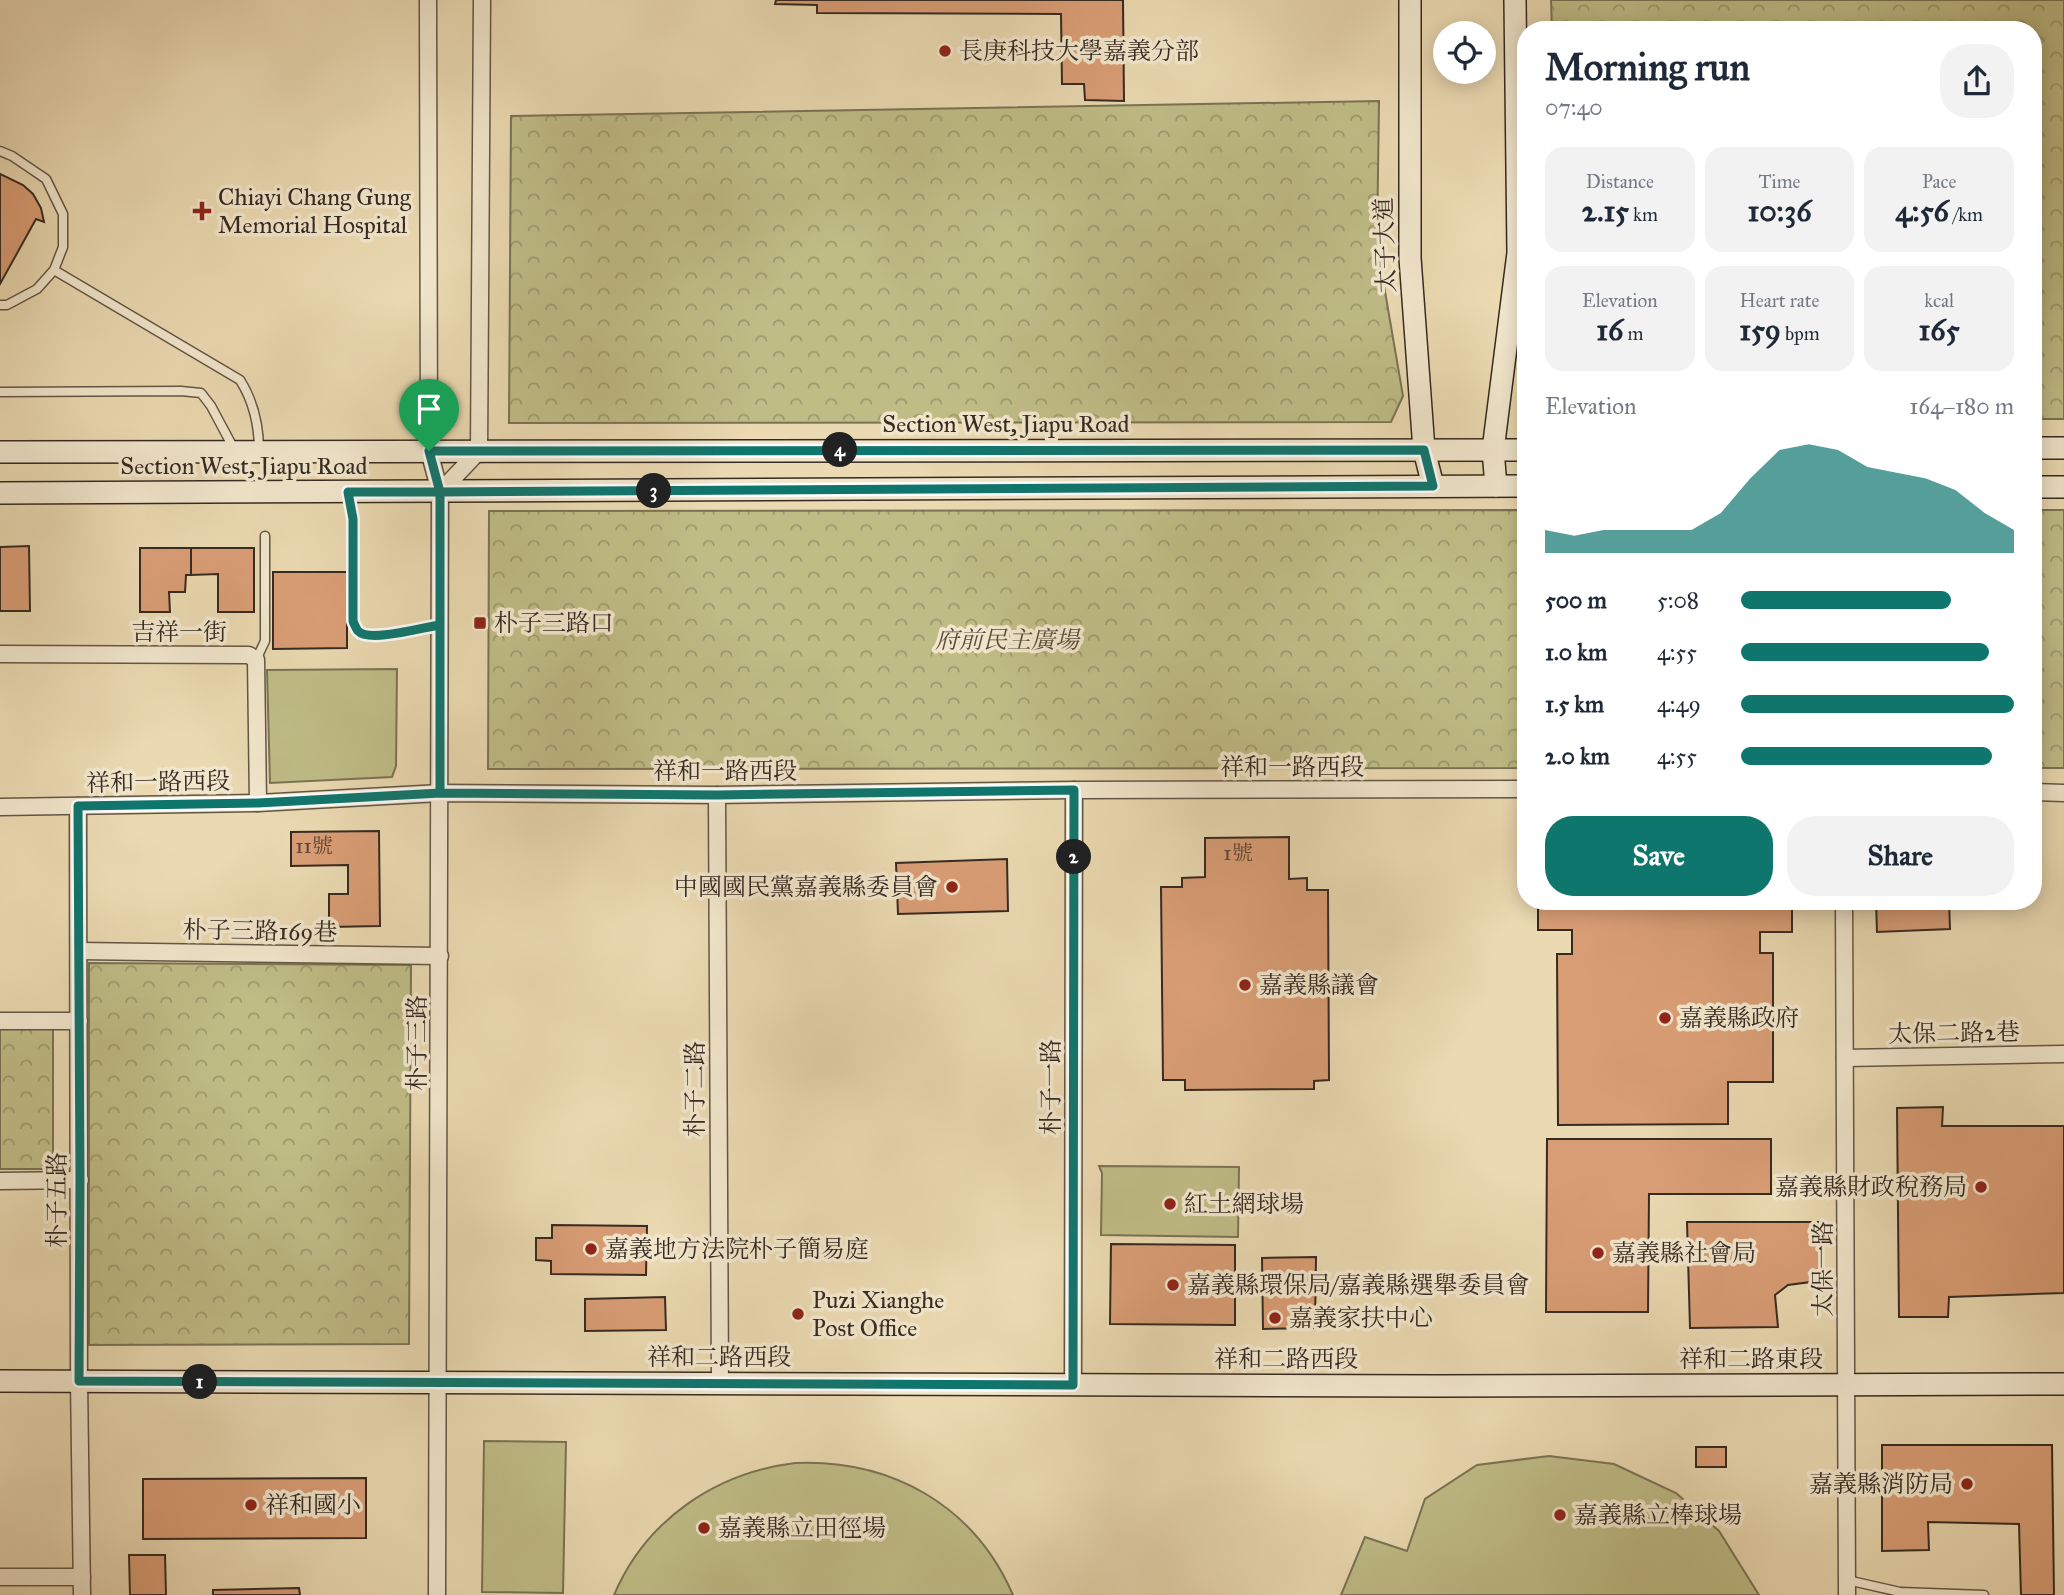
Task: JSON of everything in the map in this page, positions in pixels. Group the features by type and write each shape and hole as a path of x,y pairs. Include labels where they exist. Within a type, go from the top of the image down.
{"main road":[{"name":"太子大道","path":"1410,0 1410,258 1424,450 1433,486"},
{"path":"1515,0 1517,169"},
{"path":"1496,486 1493,450 1517,261"},
{"path":"2042,448 2064,448"},
{"name":"Section West, Jiapu Road","path":"0,452 1517,450"},
{"name":"Section West, Jiapu Road","path":"0,493 1517,486"},
{"path":"2042,487 2064,487"},
{"name":"祥和二路西段","path":"0,1381 1438,1386"},
{"name":"祥和二路東段","path":"1438,1386 2064,1384"}],"street":[{"name":"朴子三路","path":"428,0 429,451 440,492 437,1595"},
{"path":"440,492 480,451 482,0"},
{"name":"吉祥一街","path":"0,654 248,655 256,660 258,803"},
{"name":"祥和一路西段","path":"0,807 258,803 440,793 717,795 1074,790 1517,789"},
{"name":"朴子一路","path":"1073,1385 1074,790"},
{"path":"2042,792 2064,793"},
{"name":"朴子二路","path":"717,795 720,1383"},
{"name":"朴子五路","path":"78,806 82,1595"},
{"name":"太保一路","path":"1844,910 1847,1588"},
{"name":"朴子三路169巷","path":"79,951 440,956"},
{"path":"0,1021 79,1021"},
{"name":"太保二路2巷","path":"1845,1058 2064,1054"},
{"path":"0,1181 80,1180"},
{"path":"0,1577 82,1577"}],"lane":[{"path":"0,151 46,179 63,214 63,247 54,270 37,289 7,305 0,305"},
{"path":"54,270 240,380 250,396 259,429 259,452"},
{"path":"0,392 201,393 211,406 235,452"},
{"path":"348,492 353,519 353,621 357,631 376,636 440,625"},
{"path":"256,660 265,641 265,536"},
{"path":"1847,1588 1984,1595"}],"green space":[{"path":"1551,0 2064,0 2064,419 2042,419 2042,21 1552,21"},
{"path":"1379,101 1377,245 1403,396 1391,422 509,423 511,116"},
{"name":"府前民主廣場","path":"1517,510 1517,768 488,769 489,511"},
{"path":"2042,510 2064,510 2064,768 2042,768"},
{"path":"397,669 396,766 392,777 270,783 267,670"},
{"path":"89,963 411,965 409,1344 89,1345"},
{"path":"0,1028 53,1028 53,1159 44,1169 0,1169"},
{"name":"紅土網球場","path":"1099,1166 1239,1167 1238,1237 1101,1235 1102,1173"},
{"path":"484,1441 566,1442 563,1593 482,1592"},
{"name":"嘉義縣立棒球場","path":"1549,1456 1614,1464 1676,1493 1719,1531 1759,1595 1341,1595 1365,1537 1407,1551 1425,1499 1477,1465"},
{"path":"795,1463 864,1469 896,1479 925,1494 952,1513 976,1536 996,1563 1013,1595 614,1595 645,1544 664,1523 686,1505 737,1477"}],"building":[{"path":"776,0 1123,0 1124,101 1085,100 1084,84 1062,84 1061,14 817,13 817,5 775,4"},
{"path":"0,174 23,185 33,194 41,208 44,222 36,219 0,284"},
{"path":"29,546 30,611 0,611 0,547"},
{"path":"140,548 191,548 191,575 186,575 185,592 169,592 170,612 140,612"},
{"path":"191,548 254,548 254,612 218,612 218,574 191,575"},
{"path":"273,572 347,572 347,648 273,649"},
{"path":"379,831 380,926 329,927 329,894 348,894 348,865 291,866 291,832"},
{"name":"嘉義縣議會","path":"1289,837 1289,879 1307,878 1307,890 1328,890 1329,1080 1314,1081 1314,1089 1185,1090 1185,1080 1163,1080 1161,887 1182,887 1182,878 1205,877 1205,838"},
{"name":"中國國民黨嘉義縣委員會","path":"1007,859 1008,911 898,914 896,863"},
{"name":"嘉義縣政府","path":"1538,910 1792,910 1792,932 1760,932 1760,953 1773,953 1773,1082 1728,1082 1728,1124 1558,1125 1557,954 1572,954 1572,930 1538,930"},
{"path":"1876,910 1949,910 1950,929 1877,932"},
{"name":"嘉義縣財政稅務局","path":"1943,1107 1942,1126 2064,1126 2064,1293 1949,1297 1948,1317 1899,1317 1897,1108"},
{"name":"嘉義縣社會局","path":"1547,1139 1771,1139 1771,1194 1649,1194 1648,1312 1546,1312"},
{"path":"1687,1222 1818,1222 1818,1281 1788,1285 1775,1295 1778,1327 1690,1328"},
{"name":"嘉義地方法院朴子簡易庭","path":"552,1225 647,1226 646,1275 551,1274 551,1261 536,1260 536,1238 552,1238"},
{"name":"嘉義縣環保局/嘉義縣選舉委員會","path":"1111,1244 1235,1245 1235,1325 1110,1324"},
{"path":"1316,1257 1315,1328 1263,1329 1262,1258"},
{"path":"665,1297 666,1330 585,1331 585,1299"},
{"name":"嘉義縣消防局","path":"1882,1445 2052,1445 2054,1595 2021,1595 2019,1524 1928,1522 1929,1550 1882,1551"},
{"path":"1696,1447 1726,1447 1726,1467 1696,1467"},
{"path":"366,1478 366,1538 143,1539 143,1479"},
{"path":"129,1555 165,1555 166,1595 130,1595"},
{"path":"299,1588 300,1595 213,1595 213,1590"}],"place":[{"name":"長庚科技大學嘉義分部","path":"945,51"},
{"name":"Chiayi Chang Gung Memorial Hospital","path":"202,211"},
{"name":"朴子三路口","path":"480,623"},
{"name":"中國國民黨嘉義縣委員會","path":"952,887"},
{"name":"嘉義縣議會","path":"1245,985"},
{"name":"嘉義縣政府","path":"1665,1018"},
{"name":"嘉義縣財政稅務局","path":"1981,1187"},
{"name":"紅土網球場","path":"1170,1204"},
{"name":"嘉義地方法院朴子簡易庭","path":"591,1249"},
{"name":"嘉義縣社會局","path":"1598,1253"},
{"name":"嘉義縣環保局/嘉義縣選舉委員會","path":"1173,1285"},
{"name":"Puzi Xianghe Post Office","path":"798,1314"},
{"name":"嘉義家扶中心","path":"1275,1318"},
{"name":"嘉義縣消防局","path":"1967,1484"},
{"name":"祥和國小","path":"251,1505"},
{"name":"嘉義縣立棒球場","path":"1560,1515"},
{"name":"嘉義縣立田徑場","path":"704,1528"}],"route":[{"path":"429,451 440,492 440,625 440,793 258,803 78,806 79,1381 1073,1385 1074,790 717,795 440,793 440,709 440,625 376,636 357,631 353,621 353,519 348,492 440,492 1433,486 1424,450 429,451"}]}
